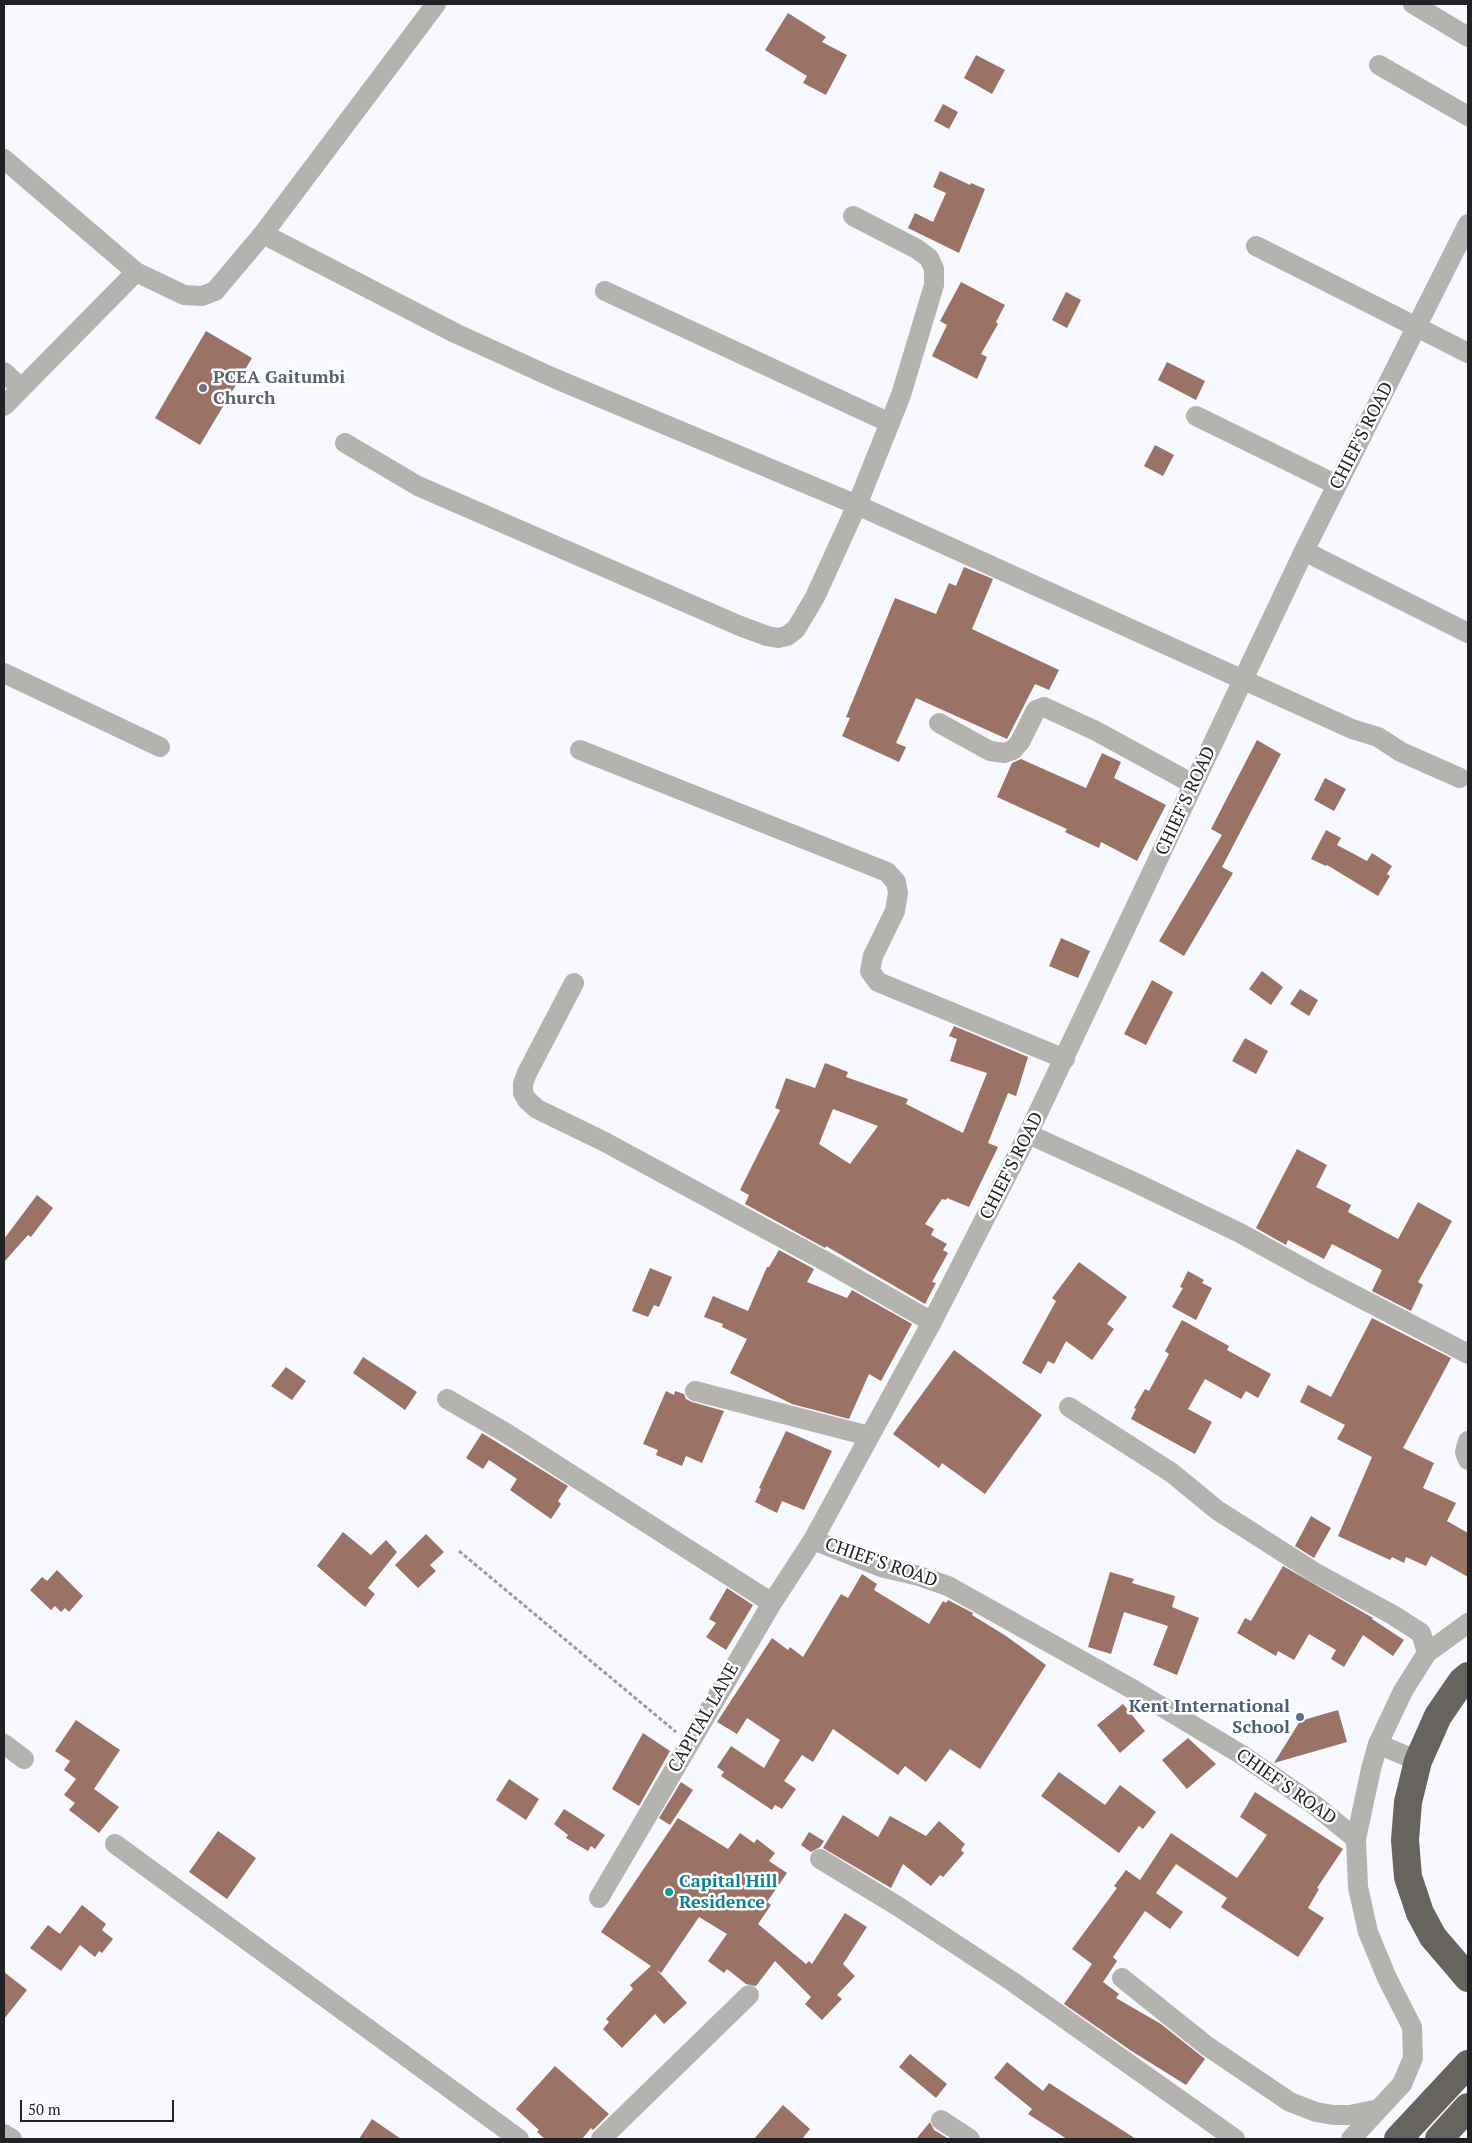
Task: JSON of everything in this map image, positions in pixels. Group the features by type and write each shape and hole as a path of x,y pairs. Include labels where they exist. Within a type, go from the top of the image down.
{"highway":[{"path":"1468,1676 1462,1681 1438,1716 1418,1761 1408,1802 1405,1840 1408,1877 1420,1913 1433,1937 1468,1978"},
{"path":"1398,2139 1468,2064"},
{"path":"1439,2139 1468,2107"}],"street":[{"path":"4,159 136,272 184,295 202,296 215,291 263,234 436,4"},
{"path":"1412,4 1468,37"},
{"path":"1379,65 1468,116"},
{"path":"345,443 418,486 740,626 767,636 778,638 787,636 796,629 815,597 857,505 901,395 934,285 934,269 929,258 917,249 853,216"},
{"name":"CHIEF'S ROAD","path":"1356,1839 1316,1806 1242,1755 1134,1690 948,1586 919,1576 882,1567 813,1540 932,1322 1028,1134 1304,551 1468,224"},
{"path":"263,234 455,333 556,379 857,505 1352,729 1378,738 1401,752 1460,778"},
{"path":"1256,246 1468,353"},
{"path":"4,406 136,272"},
{"path":"604,292 890,423"},
{"path":"4,372 21,388"},
{"path":"1196,416 1337,485"},
{"path":"1304,551 1468,633"},
{"path":"4,674 160,747"},
{"path":"939,723 990,751 1004,753 1013,750 1020,742 1036,710 1044,707 1049,708 1193,784"},
{"path":"580,750 887,872 896,882 898,893 895,911 873,956 870,971 878,982 1065,1058"},
{"path":"574,983 527,1072 523,1084 523,1093 527,1100 537,1109 603,1141 834,1266 932,1322"},
{"path":"1028,1134 1240,1233 1468,1354"},
{"path":"695,1391 869,1436"},
{"path":"446,1399 506,1433 772,1603"},
{"path":"1069,1407 1172,1473 1225,1515 1314,1572 1392,1614 1421,1634 1427,1653"},
{"path":"1468,1441 1466,1452 1468,1460"},
{"name":"CAPITAL LANE","path":"598,1898 772,1603 813,1540"},
{"path":"1352,2139 1402,2084 1413,2058 1412,2027 1387,1978 1368,1932 1358,1888 1356,1839 1378,1744 1403,1691 1427,1653 1468,1623"},
{"path":"4,1744 24,1759"},
{"path":"1378,1744 1418,1761"},
{"path":"115,1844 519,2139"},
{"path":"820,1859 899,1906 1013,1982 1235,2139"},
{"path":"1122,1978 1207,2046 1290,2102 1316,2112 1333,2115 1350,2115 1379,2109"},
{"path":"601,2139 749,1995"},
{"path":"941,2120 970,2139"},
{"path":"4,2134 12,2139"}],"path":[{"path":"459,1551 690,1743"}],"building":[{"path":"788,13 826,37 822,42 847,55 826,95 803,83 807,76 765,50"},
{"path":"976,55 1005,70 992,94 964,78"},
{"path":"943,104 958,112 949,129 934,121"},
{"path":"940,171 970,185 971,183 985,189 959,253 908,228 915,213 933,222 946,193 933,187"},
{"path":"961,282 1005,305 996,322 998,324 981,354 987,357 977,379 932,356 947,325 940,321"},
{"path":"1066,292 1081,300 1067,328 1052,320"},
{"name":"PCEA Gaitumbi Church","path":"206,331 252,358 200,445 155,418"},
{"path":"1167,362 1205,381 1196,400 1158,380"},
{"path":"1155,445 1174,455 1163,476 1144,466"},
{"path":"964,567 993,579 972,629 1059,670 1049,690 1035,684 1007,739 916,698 896,743 906,747 899,762 842,736 850,718 846,717 895,598 936,614 949,583 956,586"},
{"path":"1257,740 1281,754 1222,867 1233,873 1184,956 1159,941 1222,835 1211,829"},
{"path":"1102,753 1121,762 1114,778 1166,805 1137,861 1101,842 1099,848 1065,832 1067,829 997,797 1012,763 1021,759 1086,788"},
{"path":"1325,778 1346,789 1334,811 1314,800"},
{"path":"1326,830 1341,838 1337,845 1367,861 1372,853 1392,866 1387,874 1390,876 1378,896 1327,865 1311,859"},
{"path":"1061,938 1090,951 1078,978 1049,966"},
{"path":"1262,971 1283,987 1271,1005 1249,989"},
{"path":"1152,980 1173,992 1146,1045 1124,1034"},
{"path":"1300,989 1318,1000 1309,1016 1290,1004"},
{"path":"954,1026 1028,1057 1016,1096 1008,1093 988,1143 998,1147 969,1207 947,1198 946,1200 942,1199 925,1224 934,1229 931,1235 947,1244 943,1250 948,1253 932,1282 936,1283 925,1304 826,1246 825,1248 745,1204 749,1195 740,1190 780,1110 775,1108 786,1078 815,1088 825,1063 848,1072 846,1077 908,1099 906,1104 963,1133 987,1073 950,1061 957,1039 949,1036","holes":["833,1109 878,1126 850,1164 819,1144"]},
{"path":"1245,1038 1268,1051 1256,1074 1232,1061"},
{"path":"1297,1149 1327,1165 1316,1187 1351,1205 1348,1212 1398,1239 1418,1202 1452,1221 1418,1282 1423,1285 1411,1311 1372,1291 1382,1270 1332,1244 1324,1259 1288,1240 1286,1245 1256,1228"},
{"path":"37,1195 53,1208 31,1237 28,1235 4,1262 4,1239"},
{"path":"779,1250 814,1269 807,1282 847,1298 852,1290 912,1324 881,1381 869,1374 849,1419 792,1404 730,1373 747,1339 722,1327 723,1324 704,1317 713,1296 748,1311 767,1267 769,1267"},
{"path":"1079,1262 1127,1297 1107,1324 1114,1329 1092,1360 1066,1341 1054,1364 1048,1361 1041,1374 1022,1363 1056,1301 1052,1298"},
{"path":"650,1268 672,1277 659,1307 654,1305 648,1317 632,1311"},
{"path":"1188,1271 1204,1280 1202,1283 1212,1288 1196,1320 1172,1307 1183,1288 1180,1287"},
{"path":"1372,1318 1451,1358 1403,1448 1434,1463 1423,1488 1456,1503 1447,1521 1468,1533 1468,1577 1431,1556 1426,1566 1406,1557 1404,1563 1392,1557 1390,1560 1338,1536 1372,1457 1337,1439 1345,1425 1300,1402 1308,1385 1331,1397"},
{"path":"1182,1320 1229,1346 1227,1350 1271,1374 1258,1398 1246,1391 1241,1399 1205,1379 1188,1409 1212,1422 1195,1454 1131,1419 1136,1409 1134,1408 1145,1389 1149,1391 1169,1354 1165,1351"},
{"path":"954,1350 1042,1415 985,1494 942,1463 939,1468 893,1434"},
{"path":"363,1357 417,1392 405,1410 353,1373"},
{"path":"286,1367 306,1381 292,1400 271,1386"},
{"path":"666,1391 674,1395 675,1391 684,1394 686,1399 692,1402 724,1411 702,1463 686,1456 682,1466 656,1455 658,1450 643,1444"},
{"path":"786,1431 832,1451 804,1510 782,1501 777,1513 755,1502 761,1489 759,1488"},
{"path":"482,1433 568,1486 558,1501 561,1504 551,1519 510,1490 517,1479 489,1460 483,1469 466,1458"},
{"path":"1311,1516 1331,1528 1314,1558 1295,1546"},
{"path":"343,1532 371,1555 386,1540 397,1552 368,1588 375,1594 365,1607 317,1566"},
{"path":"426,1534 444,1552 430,1565 436,1571 418,1588 395,1565"},
{"path":"1283,1566 1373,1618 1404,1640 1393,1656 1363,1635 1344,1667 1331,1659 1336,1650 1309,1634 1294,1660 1278,1651 1276,1656 1237,1633 1245,1618 1251,1621"},
{"path":"57,1570 83,1596 69,1612 65,1608 61,1612 55,1606 51,1610 30,1590 42,1577 47,1581"},
{"path":"1110,1572 1134,1579 1132,1583 1175,1596 1172,1607 1199,1618 1177,1675 1153,1665 1168,1626 1124,1612 1111,1654 1088,1647"},
{"path":"862,1574 877,1584 874,1590 929,1624 943,1601 946,1603 948,1600 973,1613 972,1615 1006,1636 1046,1665 980,1769 950,1749 926,1782 905,1766 898,1775 833,1729 813,1762 802,1755 784,1781 796,1789 782,1809 775,1805 772,1810 721,1776 724,1772 717,1767 731,1746 764,1768 780,1740 747,1718 737,1734 717,1722 772,1638 788,1650 790,1647 803,1657 841,1594 848,1598"},
{"path":"727,1588 753,1605 726,1650 706,1637 716,1623 709,1619"},
{"path":"1123,1704 1145,1731 1120,1753 1097,1725"},
{"path":"1338,1710 1347,1742 1274,1763 1300,1721"},
{"path":"76,1720 120,1750 94,1789 119,1807 99,1833 69,1810 75,1803 64,1795 76,1779 64,1770 70,1761 55,1751"},
{"path":"643,1733 670,1751 639,1806 612,1789"},
{"path":"1188,1738 1216,1764 1187,1789 1162,1760"},
{"path":"1059,1772 1105,1805 1120,1785 1156,1812 1143,1829 1139,1826 1119,1853 1041,1796"},
{"path":"509,1779 539,1799 526,1820 496,1800"},
{"path":"681,1782 693,1790 670,1825 659,1818"},
{"path":"1255,1792 1343,1849 1317,1888 1319,1889 1308,1908 1324,1918 1298,1957 1221,1907 1227,1898 1176,1864 1156,1893 1183,1912 1170,1929 1145,1911 1113,1957 1117,1961 1103,1982 1119,1994 1116,1998 1161,2024 1205,2059 1186,2085 1130,2050 1064,2004 1092,1964 1072,1949 1117,1888 1114,1886 1126,1870 1140,1880 1171,1833 1237,1878 1267,1835 1240,1817"},
{"path":"564,1809 605,1835 595,1849 591,1846 588,1851 566,1838 568,1835 554,1824"},
{"path":"843,1815 878,1837 890,1816 926,1836 939,1821 965,1844 961,1850 964,1853 943,1877 940,1875 931,1886 903,1864 891,1888 823,1848"},
{"path":"678,1818 728,1849 740,1833 754,1843 757,1839 775,1853 769,1861 787,1873 767,1902 771,1905 758,1924 806,1964 809,1961 812,1964 845,1913 867,1927 843,1964 855,1976 837,1995 842,1999 822,2020 805,2004 811,1997 775,1961 756,1986 746,1984 727,1969 724,1973 708,1961 727,1934 699,1917 661,1973 656,1969 687,2003 664,2024 655,2014 622,2048 603,2029 609,2022 606,2019 633,1989 630,1985 651,1966 601,1932"},
{"path":"218,1831 256,1858 227,1899 189,1872"},
{"path":"809,1832 824,1841 820,1847 811,1852 801,1845"},
{"path":"82,1905 106,1924 102,1930 113,1939 102,1953 99,1951 95,1957 80,1945 61,1971 30,1948 48,1925 60,1934"},
{"path":"4,1972 27,1990 4,2019"},
{"path":"910,2054 947,2084 936,2098 899,2067"},
{"path":"1007,2062 1043,2091 1049,2083 1136,2139 1067,2139 1028,2114 1032,2109 994,2078"},
{"path":"555,2066 609,2114 593,2130 591,2128 582,2139 545,2139 537,2132 539,2130 516,2109"},
{"path":"783,2105 810,2129 802,2139 754,2139"},
{"path":"372,2119 401,2139 359,2139"},
{"path":"930,2122 934,2130 949,2139 916,2139"}],"place":[{"name":"PCEA Gaitumbi Church","path":"203,388"},
{"name":"Kent International School","path":"1300,1717"},
{"name":"Capital Hill Residence","path":"669,1892"}]}
